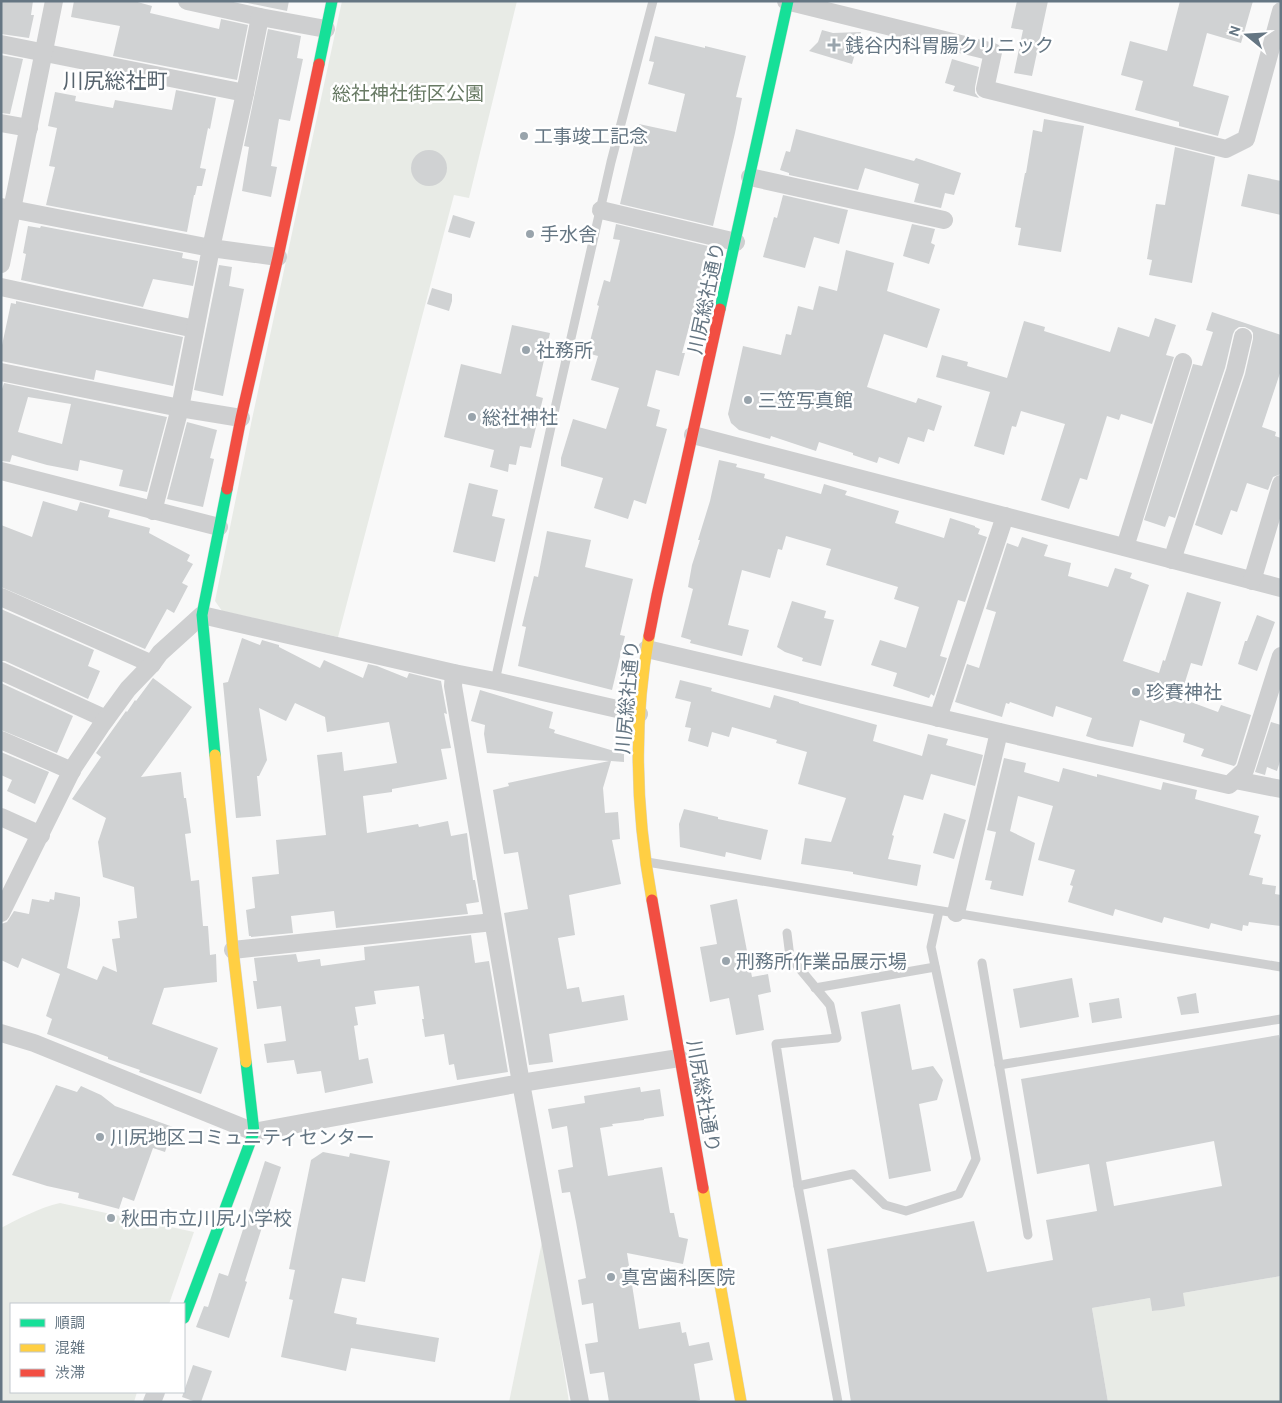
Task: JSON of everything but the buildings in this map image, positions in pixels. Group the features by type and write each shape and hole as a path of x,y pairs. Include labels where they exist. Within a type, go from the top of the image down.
{"street":[{"path":"1,264 7,208 29,128 54,1"},
{"path":"187,1 326,29"},
{"path":"185,1315 254,1132 233,950 202,615 241,418 278,258 332,1"},
{"path":"788,1 993,52 984,90 1226,149 1246,139 1280,16"},
{"name":"川尻総社通り","path":"742,1402 645,862 638,759 640,714 647,649 657,596 694,435 788,1"},
{"path":"153,510 180,408 211,248 260,17"},
{"path":"1,44 245,93"},
{"path":"1,123 29,128"},
{"path":"750,177 944,220"},
{"path":"7,208 211,248 278,258"},
{"path":"601,210 736,242"},
{"path":"1,287 195,329"},
{"path":"1172,560 1235,371 1243,337"},
{"path":"1125,547 1183,362"},
{"path":"1,372 180,408 241,418"},
{"path":"694,435 1281,588"},
{"path":"1,471 219,528"},
{"path":"1252,581 1281,484"},
{"path":"938,718 1004,516"},
{"path":"1,597 152,664"},
{"path":"202,615 640,714"},
{"path":"1,914 6,895 41,835 72,771 106,719 128,688 152,664 160,653 202,615"},
{"path":"647,649 1229,785 1245,770 1281,656"},
{"path":"1,671 106,719"},
{"path":"454,673 452,686 521,1083 580,1402"},
{"path":"948,912 999,732"},
{"path":"1,740 72,771"},
{"path":"1235,780 1281,789"},
{"path":"1,817 41,835"},
{"path":"233,950 493,922"},
{"path":"1,1033 34,1043 254,1132 521,1083 679,1058"}],"lane":[{"path":"495,681 601,210 633,73 653,1"},
{"path":"645,862 1281,968"},
{"path":"798,1186 854,1174 885,1205 906,1210 959,1194 976,1159 931,947 948,912"},
{"path":"786,933 790,957 830,1005 837,1038 776,1044 798,1186 838,1402"},
{"path":"982,963 1028,1235"},
{"path":"816,988 935,967"},
{"path":"999,1065 1281,1019"}],"green space":[{"name":"総社神社街区公園","path":"342,1 517,1 469,198 454,195 338,637 222,611 215,601"},
{"path":"60,1203 194,1232 169,1303 10,1303 10,1393 137,1393 134,1402 1,1402 1,1228 37,1210"},
{"path":"543,1237 569,1402 509,1402"},
{"path":"1281,1276 1281,1402 1108,1402 1092,1308 1150,1298 1152,1311 1160,1310 1183,1293"}],"traffic: fast":[{"path":"319,64 332,1"},
{"path":"720,309 788,1"},
{"path":"215,755 202,615 227,489"},
{"path":"185,1315 254,1132 246,1062"}],"traffic: slow":[{"path":"649,636 640,702 638,768 643,834 652,900"},
{"path":"215,755 233,950 246,1062"},
{"path":"703,1188 741,1402"}],"traffic: jam":[{"path":"227,489 319,64"},
{"path":"649,636 720,309"},
{"path":"652,900 703,1188"}],"place":[{"name":"銭谷内科胃腸クリニック","path":"834,45"},
{"name":"工事竣工記念","path":"524,136"},
{"name":"手水舎","path":"530,234"},
{"name":"社務所","path":"526,350"},
{"name":"三笠写真館","path":"748,400"},
{"name":"総社神社","path":"472,417"},
{"name":"珍賽神社","path":"1136,692"},
{"name":"刑務所作業品展示場","path":"726,961"},
{"name":"川尻地区コミュニティセンター","path":"100,1137"},
{"name":"秋田市立川尻小学校","path":"111,1218"},
{"name":"真宮歯科医院","path":"611,1277"}],"district":[{"name":"川尻総社町","path":"115,81"}]}
